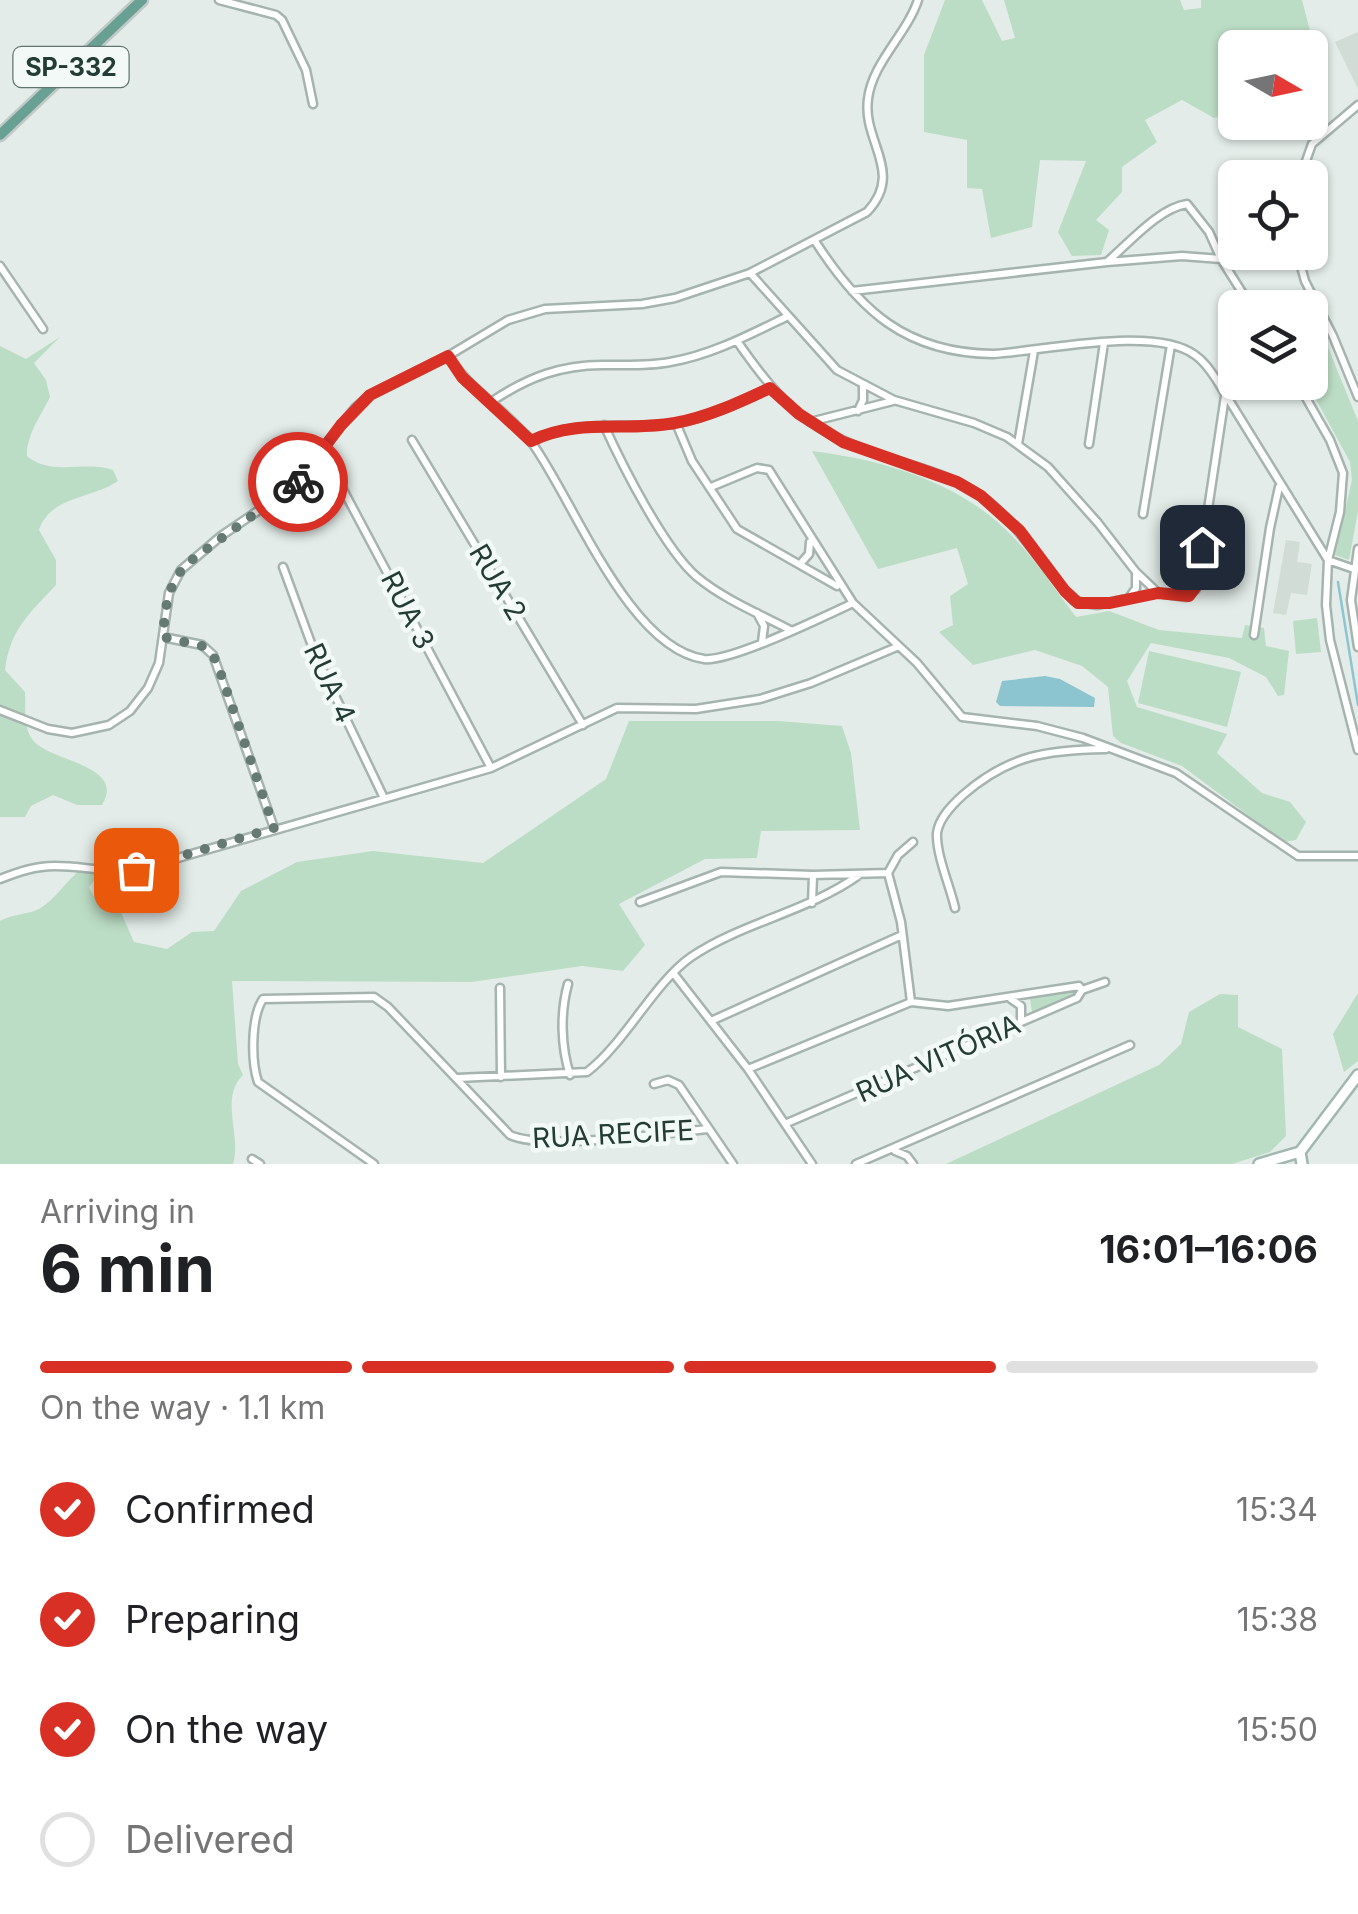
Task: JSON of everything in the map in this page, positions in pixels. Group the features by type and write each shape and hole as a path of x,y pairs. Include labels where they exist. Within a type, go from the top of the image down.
{"main road":[{"name":"SP-332","path":"0,135 142,0"}],"street":[{"path":"219,0 282,20 306,70 312,104"},
{"path":"0,710 48,729 72,733 108,725 130,711 160,664 169,593 181,570 221,536 293,487 370,395 526,313 581,305 660,303 750,273 867,212 880,196 882,170 867,100 918,0"},
{"path":"1306,160 1312,144 1358,105"},
{"path":"1107,262 1156,220 1182,204 1189,204 1200,217 1218,254"},
{"path":"815,242 852,291 884,324 916,338 971,354 1145,341 1171,345 1196,356 1218,385"},
{"path":"852,291 1107,262 1182,256 1218,260"},
{"path":"0,266 42,329"},
{"path":"1302,270 1358,397"},
{"path":"750,273 837,370 894,400 996,431 1048,467 1158,593"},
{"path":"490,402 527,379 560,368 666,363 737,341 786,316"},
{"path":"737,341 770,388 810,422 838,439 946,478 981,496 1020,531 1074,601 1097,605 1158,593 1186,597 1197,585 1225,400"},
{"path":"1089,444 1104,344"},
{"path":"1143,514 1171,345"},
{"path":"1018,444 1034,351"},
{"path":"448,356 462,377 531,441 611,579 633,608 656,631 689,654 704,659 723,657 853,603"},
{"path":"858,411 863,400 862,385"},
{"path":"531,441 559,429 676,423 736,404 770,388"},
{"path":"810,422 894,400"},
{"path":"1228,400 1328,560 1354,569"},
{"path":"1307,400 1330,440 1343,474 1340,512 1328,560 1326,606 1330,640 1358,750"},
{"path":"838,439 837,428 843,414"},
{"path":"676,423 692,461 736,528 842,589"},
{"path":"604,424 630,478 683,561 708,584 793,631"},
{"name":"RUA 2","path":"412,440 582,725"},
{"name":"RUA 3","path":"323,452 491,768"},
{"path":"711,487 766,468 779,482 810,540 853,603 900,646 962,717 1037,726 1112,748 1176,773 1298,856 1358,856"},
{"path":"1254,635 1280,486"},
{"path":"801,562 809,554 810,540"},
{"path":"1358,549 1352,617 1358,646"},
{"name":"RUA 4","path":"283,566 310,641 383,796"},
{"path":"1128,598 1136,588 1136,572"},
{"path":"756,612 764,626 762,642"},
{"path":"163,637 202,646 213,654 274,828"},
{"path":"0,879 52,866 106,873 136,870 491,768 623,707 696,708 775,696 900,646"},
{"path":"955,908 938,832 946,812 1011,761 1051,751 1112,748"},
{"path":"911,1002 888,873 898,854 913,842"},
{"path":"640,902 720,872 888,873"},
{"path":"811,904 813,875"},
{"path":"458,1078 570,1075 592,1070 690,958 811,904 859,875"},
{"path":"711,1022 902,936"},
{"path":"674,974 748,1069 812,1164"},
{"path":"748,1069 911,1002 948,1006 1105,982"},
{"path":"568,984 563,1011 565,1058 570,1075"},
{"path":"500,988 501,1077"},
{"name":"RUA VITÓRIA","path":"786,1123 1077,998 1082,988"},
{"name":"RUA RECIFE","path":"374,1164 258,1082 255,1044 261,1001 374,997 510,1135 520,1139 585,1139 708,1129"},
{"path":"1008,998 1020,1006 1021,1022"},
{"path":"858,1164 1130,1044"},
{"path":"1259,1164 1300,1152 1358,1075"},
{"path":"654,1084 675,1082 732,1164"},
{"path":"894,1150 913,1164"},
{"path":"1300,1152 1302,1164"}],"shaded area":[{"path":"1358,32 1358,89 1335,42"},
{"path":"1286,540 1300,542 1297,562 1312,564 1307,595 1291,593 1286,615 1273,613"}],"green space":[{"path":"945,0 982,0 1002,41 1015,38 1004,0 1180,0 1184,10 1201,8 1201,0 1302,0 1310,30 1218,30 1218,117 1182,100 1145,120 1157,142 1122,167 1122,192 1096,220 1109,230 1101,255 1072,256 1058,232 1086,161 1040,160 1032,227 991,238 982,189 967,188 967,140 924,132 924,55"},
{"path":"60,337 34,363 46,380 50,397 32,433 27,456 47,466 113,470 118,481 62,504 44,519 39,530 56,560 56,585 16,632 5,670 25,692 26,723 32,739 95,772 107,791 102,805 77,805 53,795 31,806 25,817 0,817 0,346 26,359"},
{"path":"1328,347 1358,421 1358,511 1349,560 1335,555 1352,480 1350,462 1316,400 1328,400"},
{"path":"812,451 895,468 971,502 1022,547 1076,617 1109,611 1159,630 1242,638 1245,625 1264,628 1266,646 1289,651 1284,695 1278,696 1266,677 1229,658 1151,643 1127,681 1137,707 1227,734 1217,753 1262,793 1290,802 1306,822 1296,840 1284,842 1182,766 1121,743 1113,736 1108,687 1082,666 1035,650 973,665 939,632 953,625 950,596 968,584 957,548 878,569"},
{"path":"1317,618 1321,652 1296,654 1293,621"},
{"path":"1149,651 1241,672 1227,727 1138,703"},
{"path":"629,721 778,721 842,726 851,753 860,830 761,831 757,858 705,859 619,904 645,945 623,971 582,966 471,982 232,981 238,1064 243,1075 233,1095 233,1164 0,1164 0,921 39,909 80,870 94,874 95,880 89,887 97,903 119,908 134,942 167,949 192,932 214,931 241,891 297,862 373,851 483,863 606,779"},
{"path":"1076,990 1079,994 1032,1012 1030,999"},
{"path":"1358,993 1358,1061 1344,1072 1333,1034"},
{"path":"1220,994 1238,995 1238,1027 1282,1049 1286,1136 1270,1152 1232,1164 946,1164 1159,1065 1181,1044 1189,1012"}],"water":[{"path":"1045,676 1060,679 1095,698 1094,707 1000,706 996,702 1002,681"}],"waterway":[{"path":"1338,582 1358,705"}],"way so far":[{"path":"136,870 274,828 216,660 202,646 163,637 169,593 181,570 202,550 298,482"}],"route":[{"path":"298,482 355,408 370,395 448,356 462,377 531,441 575,426 676,423 736,404 770,388 799,414 843,442 957,482 981,496 1020,531 1078,603 1110,603 1158,593 1189,596 1197,585 1202,547"}]}
